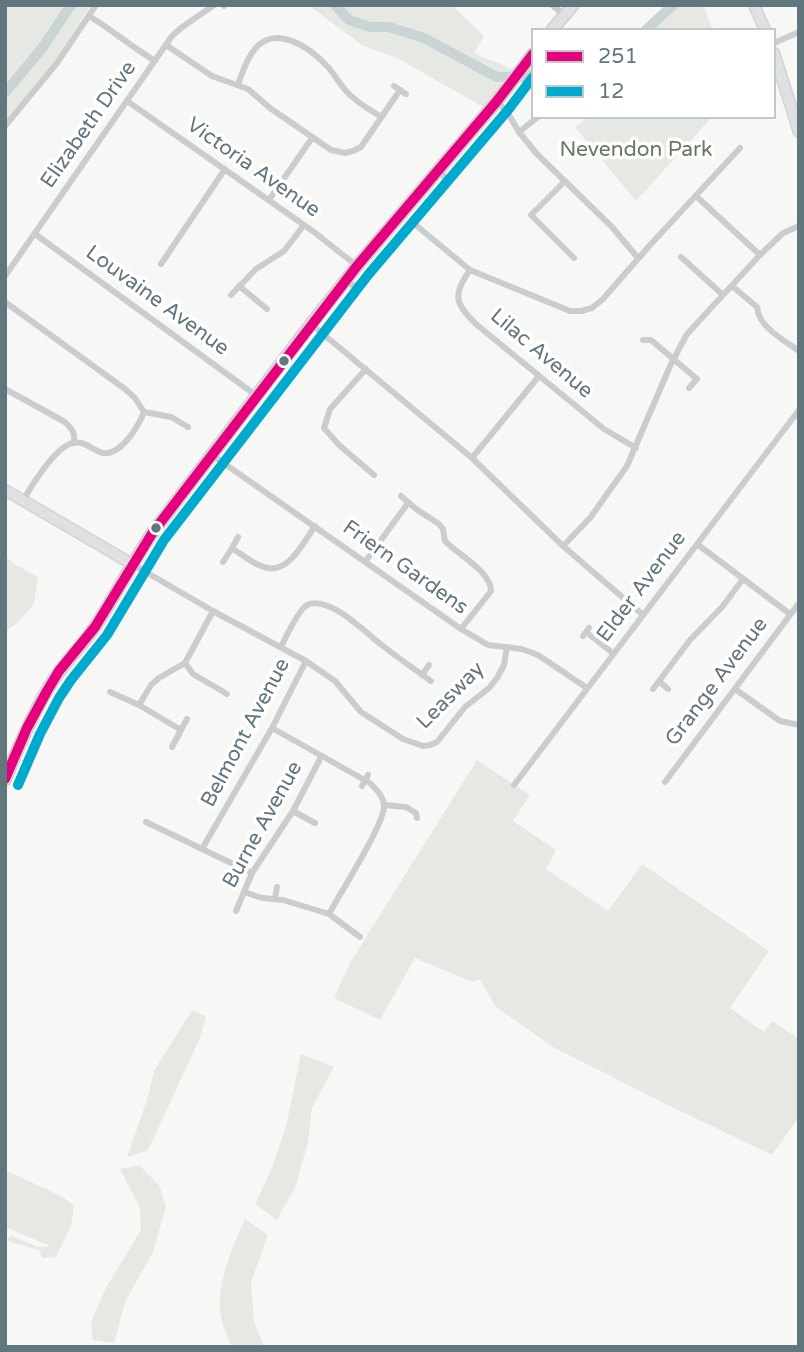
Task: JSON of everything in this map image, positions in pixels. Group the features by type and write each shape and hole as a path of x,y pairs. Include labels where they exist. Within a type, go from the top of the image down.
{"main road":[{"path":"554,28 573,5"},
{"path":"5,780 19,745 53,680 100,621 153,532 345,281 497,101 531,57"}],"street":[{"path":"5,126 57,63 96,5"},
{"name":"Elizabeth Drive","path":"5,276 166,44 181,28 214,5"},
{"path":"552,5 564,15"},
{"path":"754,5 764,28"},
{"path":"89,16 155,61"},
{"path":"776,42 799,32"},
{"path":"238,84 255,48 268,40 282,38 317,57 349,95 381,117"},
{"path":"166,44 212,76 248,89 270,108 331,150 345,153 361,147 400,90"},
{"path":"776,59 799,132"},
{"name":"Victoria Avenue","path":"127,101 304,225 357,267"},
{"path":"497,101 536,153 612,227 638,258"},
{"path":"519,132 535,119"},
{"path":"269,200 312,138"},
{"path":"412,222 470,270 570,311 581,311 592,308 603,299 740,148"},
{"path":"161,263 225,169"},
{"path":"345,281 354,286 362,282 446,179 439,169"},
{"path":"565,181 531,215 573,258"},
{"path":"696,196 760,255"},
{"path":"231,295 256,269 284,251 304,225"},
{"path":"563,546 590,518 627,466 687,334 760,255 783,233 799,226"},
{"name":"Louvaine Avenue","path":"35,234 257,396"},
{"path":"681,257 723,295"},
{"name":"Lilac Avenue","path":"470,270 458,288 457,298 463,311 604,429 636,448"},
{"path":"239,286 267,309"},
{"path":"732,286 757,307 758,316 764,326 799,351"},
{"path":"5,302 125,389 144,412 171,417 188,427"},
{"path":"311,324 471,458 563,546 643,615"},
{"path":"643,340 651,340 696,379 689,388"},
{"path":"366,369 330,409 324,428 339,445 374,475"},
{"path":"471,458 539,376"},
{"path":"6,392 65,422 73,429 74,442"},
{"name":"Elder Avenue","path":"514,785 799,410"},
{"path":"23,500 60,449 74,442 102,453 110,453 136,428 144,412"},
{"name":"Friern Gardens","path":"212,455 461,629 488,645 522,649 538,655 587,688"},
{"path":"5,490 132,564"},
{"path":"401,496 439,524 443,529 445,541 486,576 491,584 491,591 461,629"},
{"path":"365,562 408,503"},
{"path":"232,548 261,566 271,569 281,567 290,561 315,526"},
{"path":"223,562 238,537"},
{"path":"697,544 790,614"},
{"name":"Belmont Avenue","path":"132,564 306,661 272,728 202,849"},
{"path":"653,689 690,639 722,607 743,579"},
{"path":"281,647 301,610 316,603 327,606 355,622 376,641 431,681"},
{"name":"Grange Avenue","path":"664,782 799,603"},
{"path":"139,705 151,685 185,663 213,611"},
{"path":"586,632 614,653"},
{"name":"Leasway","path":"306,661 335,681 361,712 403,739 423,746 437,741 465,707 489,688 504,665 507,647"},
{"path":"185,663 193,674 227,694"},
{"path":"422,675 429,665"},
{"path":"659,681 668,689"},
{"path":"121,697 126,688"},
{"path":"212,698 218,689"},
{"path":"735,689 780,721 799,725"},
{"path":"110,692 139,705 181,730"},
{"path":"172,747 187,719"},
{"path":"272,728 370,783 385,805 374,835 328,914"},
{"name":"Burne Avenue","path":"236,911 252,873 293,811 321,757"},
{"path":"385,805 406,807 416,813 417,818"},
{"path":"293,811 315,823"},
{"path":"146,822 252,873"},
{"path":"275,898 276,887"},
{"path":"244,892 328,914 360,937"},
{"path":"352,932 358,924"}],"green space":[{"path":"5,5 91,5 54,62 5,121"},
{"path":"308,5 452,5 484,36 474,53 519,72 489,110 395,57 363,46"},
{"path":"676,5 703,5 712,28 650,28"},
{"name":"Nevendon Park","path":"585,119 710,119 636,201 575,127"},
{"path":"5,556 38,577 34,604 5,632"},
{"path":"477,760 530,795 513,821 556,850 546,869 608,911 642,864 769,951 730,1008 764,1032 772,1021 799,1039 799,1117 772,1155 553,1047 495,1006 480,979 473,982 415,958 380,1020 334,998 350,963"},
{"path":"192,1010 206,1017 200,1038 148,1150 127,1157 154,1071"},
{"path":"301,1054 334,1067 312,1108 308,1142 296,1185 277,1220 255,1204 271,1170 286,1127"},
{"path":"139,1165 159,1185 166,1207 153,1252 125,1302 114,1343 93,1340 91,1322 107,1286 141,1230 140,1208 120,1169"},
{"path":"5,1170 61,1196 74,1205 71,1226 56,1257 42,1258 39,1250 7,1241 10,1235 38,1247 50,1246 5,1227"},
{"path":"245,1219 268,1235 251,1282 254,1321 264,1347 232,1347 221,1315 220,1299 224,1275"}],"waterway":[{"path":"5,93 43,47 71,5"},
{"path":"335,5 349,20 370,27 389,27 424,38 497,77 531,75"},
{"path":"648,28 673,5"}],"transit line":[{"name":"251","path":"5,779 27,728 47,691 59,671 95,627 153,532 357,266 497,101 531,57"},
{"name":"12","path":"18,785 59,698 107,635 164,540 368,275 531,80"}]}
